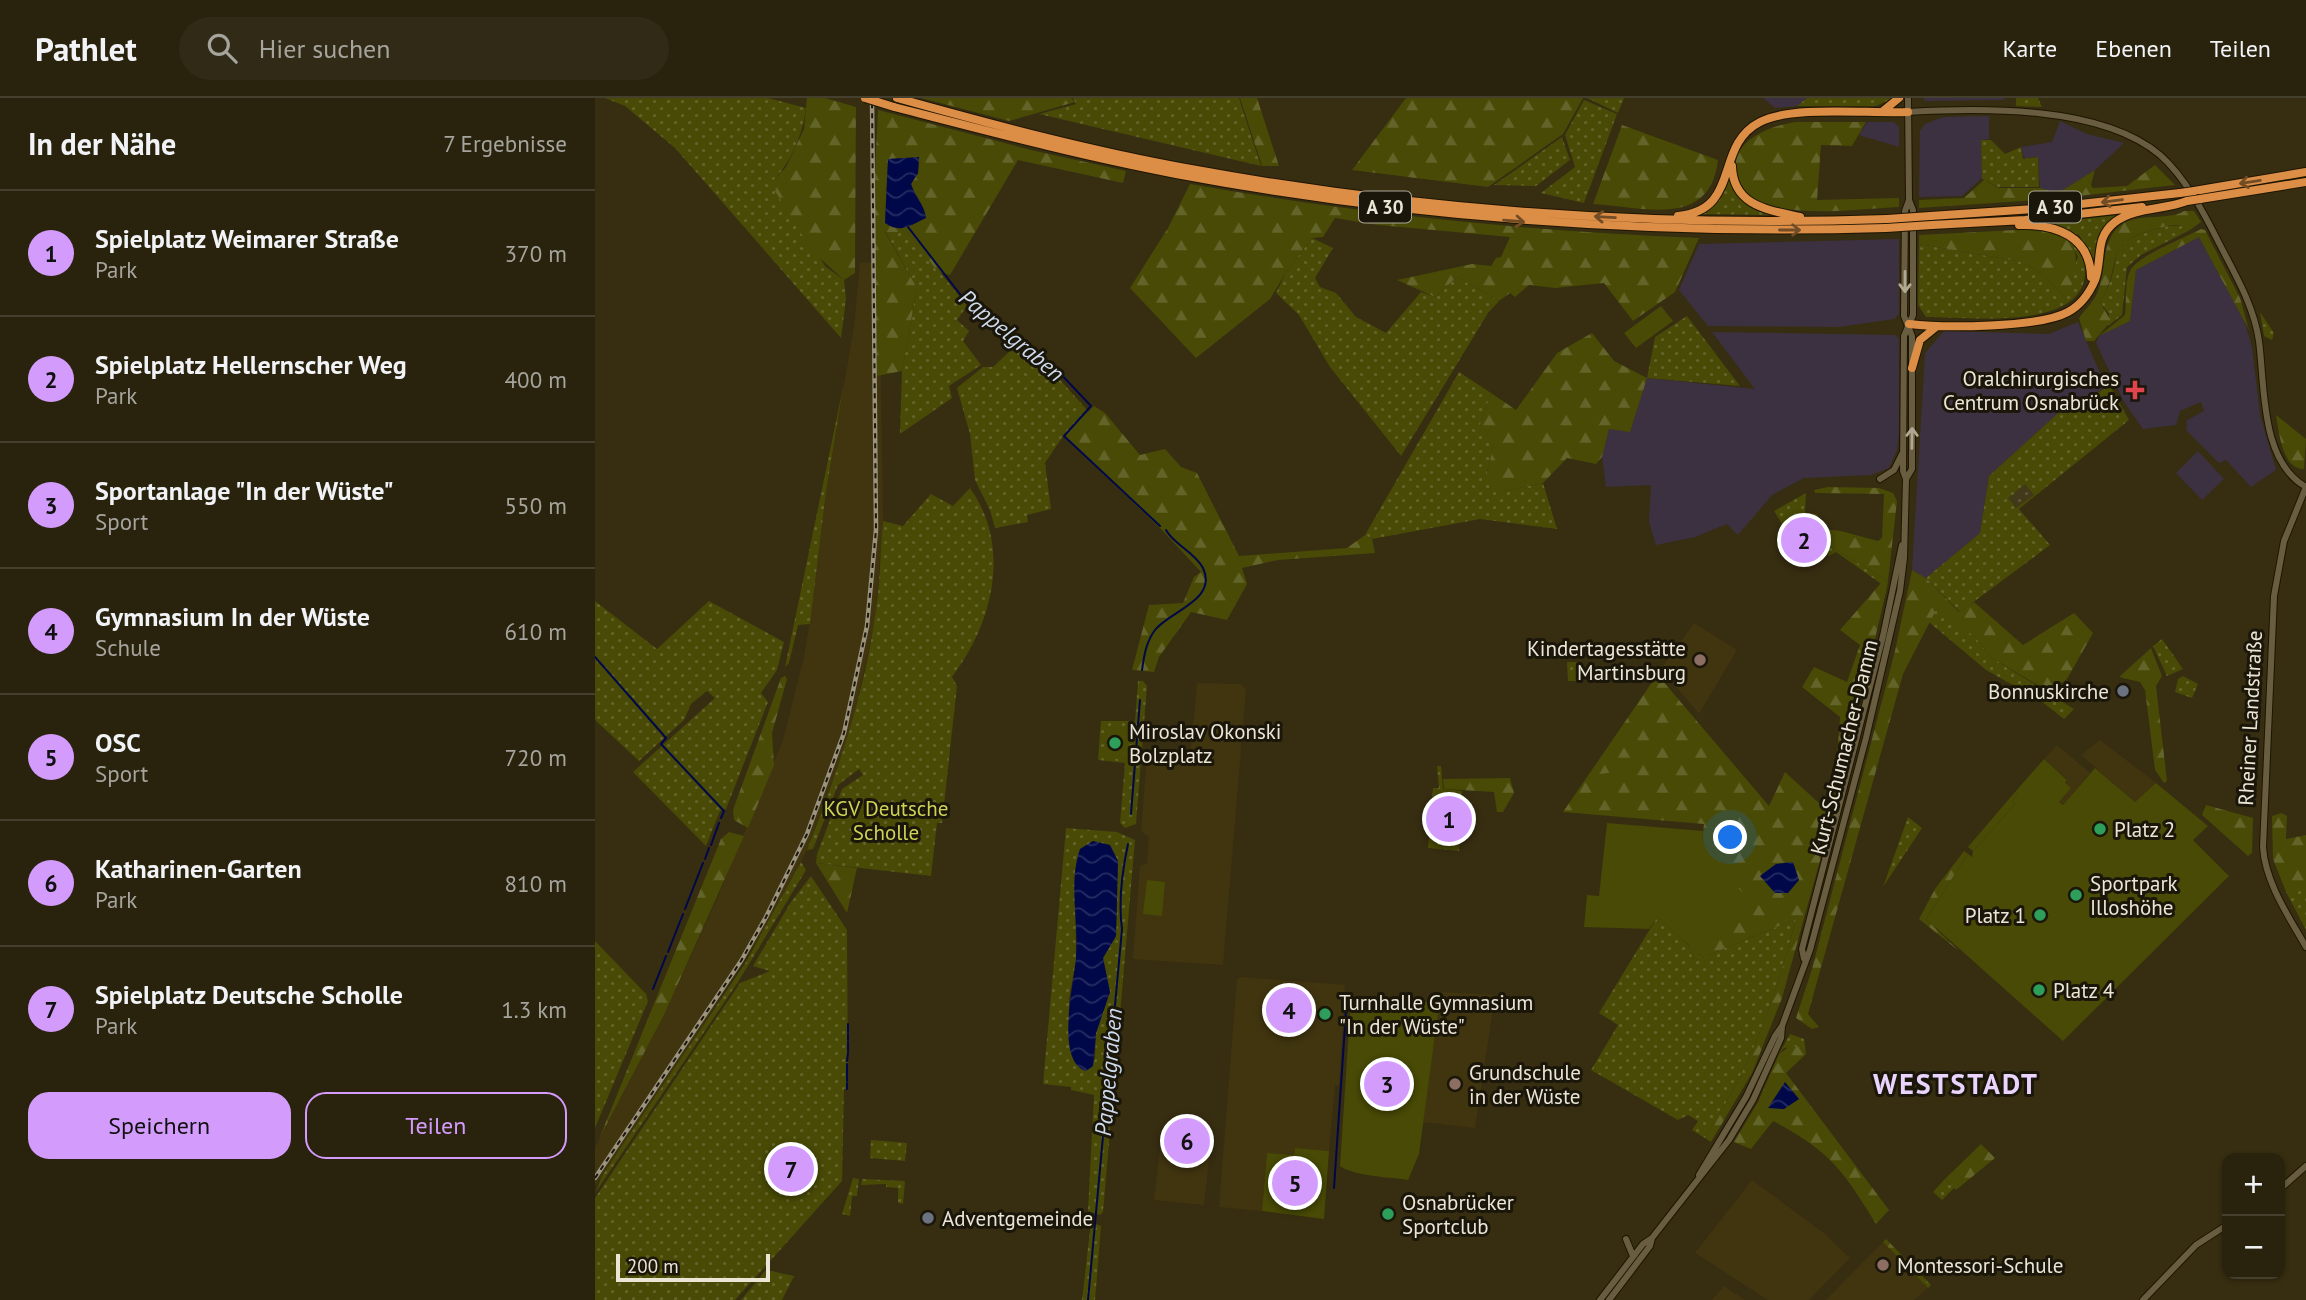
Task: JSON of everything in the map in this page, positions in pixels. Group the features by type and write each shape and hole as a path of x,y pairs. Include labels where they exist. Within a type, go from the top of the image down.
{"highway":[{"name":"A 30","path":"865,98 895,102 1038,136 1259,181 1480,209 1644,219 1887,223"},
{"path":"1879,113 1891,107 1899,98"},
{"name":"A 30","path":"895,102 1106,160 1358,204 1525,222 1657,229 1931,221 2000,222 2187,201 2306,182"},
{"path":"1644,219 1684,215 1712,202 1723,186 1732,152 1750,128 1775,117 1908,111"},
{"path":"1732,152 1733,179 1744,198 1760,208 1811,221"},
{"name":"A 30","path":"1931,221 2180,193 2306,172"},
{"path":"1909,324 2046,320 2079,305 2096,275 2099,247 2116,221 2131,214 2171,207 2187,201"},
{"path":"2000,222 2046,226 2076,239 2091,261 2091,287"},
{"path":"1912,368 1920,340 1938,325"}],"main road":[{"path":"1908,98 1909,200"},
{"path":"1908,111 1962,109 2043,112 2121,131 2160,156 2200,210 2246,298 2257,331 2263,389 2275,447 2286,470 2306,487"},
{"name":"Kurt-Schumacher-Damm","path":"1600,1300 1643,1244 1652,1238 1698,1177 1717,1157 1753,1100 1781,1038 1782,1026 1809,950 1890,638 1901,580 1906,479 1904,336 1913,315 1913,210 1909,200"},
{"name":"Kurt-Schumacher-Damm","path":"1906,479 1912,469 1912,336 1904,316 1905,211 1909,200"},
{"path":"1879,480 1894,470 1904,449"},
{"name":"Rheiner Landstraße","path":"2306,487 2284,541 2274,596 2263,847 2266,867 2306,947"},
{"path":"2285,1185 2306,1166"},
{"path":"2143,1300 2196,1245 2222,1228"},
{"name":"Kurt-Schumacher-Damm","path":"1609,1300 1650,1246 1652,1238"},
{"path":"1626,1239 1631,1246 1633,1257"}],"shaded area":[{"path":"1763,98 1807,98 1797,106 1775,108"},
{"path":"1923,98 2004,98 2004,100 1925,101"},
{"path":"1989,116 1989,139 1981,140 1982,178 1962,196 1919,197 1920,131 1925,124 1943,117"},
{"path":"2060,121 2087,134 2124,143 2095,170 2063,190 2045,191 2040,188 2038,157 2024,158 2021,147 2052,142"},
{"path":"1867,122 1894,122 1899,127 1899,147 1859,135"},
{"path":"2199,237 2244,320 2252,347 2260,415 2276,470 2251,487 2226,460 2219,463 2186,430 2187,420 2204,411 2201,402 2180,411 2176,425 2143,429 2124,402 2096,343 2099,336 2130,321 2136,270"},
{"path":"1899,239 1899,314 1894,319 1839,327 1708,326 1679,290 1699,244"},
{"path":"879,262 883,521 875,621 850,734 807,850 771,919 658,1095 595,1186 595,1147 664,1015 717,899 783,740 804,657 812,608 826,492 854,326 860,263"},
{"path":"2078,322 2106,387 2057,414 1989,476 1980,533 1926,578 1912,570 1925,353 1944,331 2049,334"},
{"path":"1712,332 1895,335 1899,339 1899,434 1897,450 1889,468 1871,475 1804,478 1772,495 1738,535 1727,524 1695,537 1656,545 1649,522 1651,485 1606,487 1602,457 1609,428 1630,432 1647,378 1755,389"},
{"path":"2198,451 2224,479 2202,500 2176,473"},
{"name":"Kindertagesstätte Martinsburg","path":"1694,623 1737,650 1699,714 1661,669"},
{"path":"1197,683 1241,684 1246,690 1223,965 1133,959 1140,866 1147,863 1149,837 1141,831 1147,756 1190,759"},
{"path":"2100,740 2156,783 2135,802 2081,755"},
{"path":"2057,745 2090,773 2063,805 2059,802 2067,779 2044,759"},
{"path":"1240,977 1345,985 1339,1085 1335,1085 1329,1151 1295,1148 1294,1155 1267,1153 1262,1211 1219,1207 1237,979"},
{"name":"Grundschule in der Wüste","path":"1441,992 1495,995 1475,1128 1423,1122"},
{"path":"1160,1149 1210,1151 1204,1205 1154,1200"},
{"path":"1752,1180 1825,1234 1850,1258 1809,1300 1768,1300 1695,1253"},
{"name":"Montessori-Schule","path":"1883,1242 1928,1288 1914,1300 1826,1300"},
{"path":"1724,1286 1745,1300 1712,1300"}],"green space":[{"path":"605,98 768,98 806,108 795,147 773,181 825,266 844,280 846,299 841,338 675,148 625,106"},
{"path":"807,98 825,98 856,107 855,273 844,280 812,251 772,186 773,181 786,167 804,129"},
{"path":"921,98 1071,98 1075,102 1009,121"},
{"path":"1073,98 1239,98 1261,166 1039,114 1076,104"},
{"path":"1240,98 1257,98 1279,166 1262,166"},
{"path":"1406,98 1583,98 1563,134 1488,187 1352,170"},
{"path":"1587,98 1624,98 1618,113"},
{"path":"1807,98 1894,98 1876,106 1797,106"},
{"path":"2016,98 2038,98 2042,107 2016,106"},
{"path":"1584,100 1617,114 1584,203 1541,193 1575,167 1565,135"},
{"path":"878,110 1031,150 1126,171 1123,183 1018,160 950,275 938,272 908,232 885,232 917,288 902,371 877,376 874,191","holes":["919,158 918,173 911,184 926,217 908,227 885,223 888,159"]},
{"path":"1797,122 1866,122 1852,146 1821,145 1817,200 1899,198 1899,207 1847,211 1793,210 1760,202 1750,196 1739,180 1736,167 1743,146 1752,138 1774,127"},
{"path":"1622,125 1718,160 1712,182 1702,196 1688,205 1672,209 1653,210 1593,204"},
{"path":"1562,137 1570,160 1536,186 1494,185"},
{"path":"1981,140 1991,140 2005,154 2021,147 2023,159 2038,157 2039,187 1998,187 1982,179"},
{"path":"2155,165 2175,185 2052,199 1919,208 1919,200 1964,198 1984,180 1999,188 2040,188 2053,192 2063,190 2095,170 2091,185 2093,188 2127,186"},
{"path":"1729,173 1753,207 1772,215 1700,214 1720,197"},
{"path":"1190,184 1443,220 1699,238 1675,292 1633,321 1604,283 1555,288 1529,285 1515,297 1510,293 1499,301 1457,277 1435,297 1397,280 1472,264 1491,266 1496,258 1501,257 1510,237 1378,225 1335,218 1323,237 1312,238 1270,299 1196,358 1130,288 1168,228"},
{"path":"2194,211 2201,222 2190,230 2171,225 2140,234 2121,247 2100,302 2111,321 2094,341 2086,341 2079,318 2098,291 2107,247 2114,232 2128,221 2170,216"},
{"path":"2119,215 2099,236 2094,259 2079,235 2049,223"},
{"path":"2168,226 2185,226 2190,230 2141,255 2127,267 2122,315 2108,326 2109,314 2100,302 2109,286 2117,253 2130,239"},
{"path":"2201,229 2205,230 2240,298 2249,330 2199,237 2136,270 2130,321 2099,336 2125,315 2127,281 2135,265 2152,253"},
{"path":"2016,230 2050,232 2070,241 2076,261 2069,294 2063,295 2038,271 2023,262 1919,244 1919,235"},
{"path":"885,231 908,232 967,306 957,320 969,331 963,341 981,365 949,386 952,398 900,434 902,371 917,288"},
{"path":"1312,238 1333,248 1315,278 1320,287 1336,293 1356,317 1386,333 1421,292 1435,297 1457,277 1499,301 1488,313 1401,456 1330,367 1299,315 1276,293 1285,274"},
{"path":"2071,243 2083,260 2084,281 2075,297 2060,307 2039,314 1990,319 1926,317 1918,305 1919,244 2023,262 2038,271 2063,295 2078,257"},
{"path":"1661,306 1673,321 1636,348 1624,333"},
{"path":"2260,312 2274,333 2272,340 2264,336"},
{"path":"1687,316 1740,386 1647,378 1655,337"},
{"path":"1592,333 1614,361 1647,378 1630,432 1609,429 1602,457 1596,464 1567,458 1543,483 1505,491 1489,484 1487,472 1494,445 1482,438 1480,425 1491,393 1516,410 1557,353"},
{"path":"1014,347 1053,372 1088,411 1063,436 1045,463 1051,509 1027,515 1028,522 995,528 990,510 975,480 970,434 957,388 983,367 993,367"},
{"path":"1459,372 1491,393 1480,425 1494,445 1487,472 1505,491 1543,483 1557,529 1480,519 1372,539 1365,535"},
{"path":"844,383 826,492 810,624 798,625 789,663 785,667"},
{"path":"2110,386 2129,420 2019,509 2050,545 1960,612 1926,578 1980,533 1989,476 2057,414"},
{"path":"1094,406 1105,413 1140,455 1165,449 1181,467 1197,473 1239,556 1347,548 1365,535 1372,539 1375,553 1278,560 1242,568 1247,584 1227,620 1191,612 1159,657 1154,672 1132,670 1149,605 1183,603 1194,577 1201,572 1162,530 1063,436"},
{"path":"2276,415 2306,439 2304,469 2297,468 2286,457"},
{"path":"1828,487 1879,488 1893,493 1897,501 1888,581 1818,539 1816,529 1841,531 1878,541 1882,538 1884,494 1815,493 1814,490"},
{"name":"KGV Deutsche Scholle","path":"970,488 983,511 991,535 994,559 992,584 978,633 952,677 957,686 942,823 937,823 931,876 816,863 842,789 863,775 859,769 838,785 813,849 807,850 838,766 863,681 876,611 883,521 903,526 931,494 953,506"},
{"path":"1806,493 1805,513 1817,514 1818,539 1888,581 1887,588 1836,552 1829,556 1823,547 1819,549 1816,545 1810,550 1812,554 1807,564 1774,511"},
{"path":"1912,570 1926,578 1959,612 1974,602 2023,645 2074,613 2093,633 2067,679 2049,692 1992,658 1975,637 1937,608 1903,674 1808,1014 1819,1027 1812,1029 1796,1018 1812,969 1895,651"},
{"path":"1881,583 1887,588 1837,799 1782,998 1752,1073 1711,1142 1705,1138 1736,1084 1760,1032 1796,919 1694,961 1688,945 1700,955 1723,873 1723,863 1702,840 1704,824 1563,812 1655,678 1662,680 1769,806 1785,772 1820,804 1825,802 1837,759 1840,717 1802,687 1814,667 1847,682 1860,645 1840,630"},
{"path":"595,601 657,649 709,601 784,642 777,670 761,693 768,702 726,809 720,811 706,846 633,772 715,698 707,691 691,704 684,720 639,761 595,720"},
{"path":"1937,607 1975,637 1992,658 2074,709 2064,719 2041,701 1986,670 1929,622"},
{"path":"2162,639 2183,669 2167,676 2153,646"},
{"path":"2151,648 2162,676 2156,686 2167,781 2164,783 2155,770 2145,690 2140,682 2119,677"},
{"path":"1567,662 1581,662 1577,681 1568,681"},
{"path":"785,676 787,679 772,733 774,765 748,828 734,820 733,810 781,678"},
{"path":"2183,676 2198,684 2192,698 2175,692 2178,679"},
{"path":"1138,681 1143,681 1147,686 1136,824 1125,828 1120,823 1125,763 1098,760 1101,721 1135,721"},
{"name":"Miroslav Okonski Bolzplatz","path":"1107,727 1127,729 1124,760 1104,757"},
{"name":"Sportpark Illoshöhe","path":"2044,759 2067,780 2065,783 2071,788 2059,802 2063,805 2095,768 2135,802 2156,783 2208,826 2193,840 2229,876 2063,1041 1926,919 1968,854 1972,857 1973,851 2015,804 2012,801 2018,794 2015,792"},
{"path":"1437,766 1441,766 1443,789 1462,791 1459,851 1428,848 1433,788 1439,788"},
{"path":"1616,772 1618,784 1594,788 1592,775"},
{"path":"1510,778 1514,793 1503,812 1497,812 1494,792 1444,789 1443,779"},
{"path":"2015,792 2018,794 2012,801 2015,804 1973,851 1968,847"},
{"path":"2206,805 2253,818 2252,853 2248,856 2202,815"},
{"path":"2282,813 2287,816 2286,839 2306,835 2306,888 2286,892 2273,859 2272,816"},
{"path":"1908,817 1922,828 1883,887"},
{"path":"1607,823 1703,831 1702,840 1723,863 1723,873 1750,900 1699,955 1658,917 1649,929 1584,927 1587,895 1599,896"},
{"path":"1066,828 1117,832 1135,840 1103,1212 1100,1215 1088,1211 1094,1095 1071,1090 1071,1087 1043,1084","holes":["1118,861 1116,936 1103,958 1110,992 1096,1033 1095,1059 1090,1069 1069,1035 1069,999 1076,960 1075,870"]},
{"path":"729,832 744,836 664,1015 599,1139 721,839"},
{"path":"1964,851 1968,854 1926,919 1959,951 1919,919 1935,889"},
{"path":"801,862 806,870 738,982 595,1193 602,1176 746,962"},
{"path":"816,863 857,868 847,913"},
{"path":"2306,872 2306,930 2286,892"},
{"path":"811,876 847,930 848,1089 844,1089 842,1181 735,1300 595,1300 595,1198 740,983 770,971 753,966 791,902"},
{"path":"1147,880 1165,882 1162,916 1143,914"},
{"path":"1658,916 1688,945 1694,961 1796,919 1760,1032 1736,1084 1705,1138 1692,1130 1698,1121 1688,1115 1678,1120 1591,1070 1618,1025 1599,1013"},
{"path":"595,941 646,994 648,1001 595,1128"},
{"path":"1351,997 1430,1002 1440,998 1419,1154 1408,1180 1364,1174 1340,1166"},
{"path":"1790,1034 1804,1039 1806,1054 1800,1047 1784,1048 1779,1054"},
{"path":"1790,1046 1800,1047 1806,1054 1786,1073 1889,1210 1876,1224 1844,1176 1822,1152 1773,1121 1751,1149 1734,1142 1758,1102 1779,1054"},
{"path":"1163,1136 1212,1138 1211,1149 1162,1147"},
{"path":"871,1140 907,1143 905,1161 870,1158"},
{"path":"1981,1144 1995,1158 1956,1190 1945,1179"},
{"path":"1295,1148 1329,1151 1324,1219 1262,1211 1267,1153 1294,1155"},
{"path":"853,1178 859,1179 857,1196 852,1196 850,1216 842,1214"},
{"path":"862,1179 905,1181 903,1204 898,1203 898,1188 886,1187 886,1184 861,1185"},
{"path":"1945,1179 1954,1188 1942,1200 1933,1192"},
{"path":"1091,1222 1101,1226 1095,1300 1082,1300"},
{"path":"1886,1239 1931,1285 1928,1288 1883,1242"},
{"path":"766,1270 794,1276 782,1300 741,1300"}],"sand":[{"path":"2025,484 2034,495 2016,508 2008,498"}],"water":[{"path":"919,157 918,173 911,184 926,218 901,228 890,226 885,223 888,159"},
{"path":"1093,841 1110,845 1118,861 1116,936 1103,958 1110,992 1096,1033 1093,1066 1086,1071 1076,1064 1071,1052 1069,1019 1076,957 1075,876 1080,849"},
{"path":"1793,862 1799,880 1788,893 1775,893 1760,876 1776,864"},
{"path":"1785,1082 1799,1099 1784,1109 1768,1108"}],"waterway":[{"name":"Pappelgraben","path":"908,227 966,302 1013,341 1056,369 1091,406 1064,436 1160,526"},
{"name":"Pappelgraben","path":"1142,670 1147,644 1155,630 1198,597 1204,589 1206,579 1199,562 1166,530"},
{"path":"595,657 666,738 661,744 724,811 721,818"},
{"name":"Pappelgraben","path":"1131,814 1140,700"},
{"path":"711,845 719,823"},
{"name":"Pappelgraben","path":"1088,1300 1122,929 1121,886 1128,844"},
{"path":"705,859 709,848"},
{"path":"685,909 703,863"},
{"path":"668,952 683,914"},
{"path":"653,989 666,956"},
{"path":"1334,1188 1347,996"},
{"path":"848,1024 848,1032"},
{"path":"848,1034 848,1040"},
{"path":"848,1042 848,1051"},
{"path":"847,1061 848,1053"},
{"path":"847,1064 847,1081"},
{"path":"847,1083 847,1089"}],"railway":[{"path":"595,1178 741,961 766,917 807,834 844,733 867,626 876,530 872,98"}],"place":[{"name":"Oralchirurgisches Centrum Osnabrück","path":"2135,390"},
{"name":"Spielplatz Hellernscher Weg","path":"1804,540"},
{"name":"Kindertagesstätte Martinsburg","path":"1700,660"},
{"name":"Bonnuskirche","path":"2123,691"},
{"name":"Miroslav Okonski Bolzplatz","path":"1115,743"},
{"name":"Spielplatz Weimarer Straße","path":"1449,819"},
{"name":"Platz 2","path":"2100,829"},
{"name":"Sportpark Illoshöhe","path":"2076,895"},
{"name":"Platz 1","path":"2040,915"},
{"name":"Platz 4","path":"2039,990"},
{"name":"Gymnasium In der Wüste","path":"1289,1010"},
{"name":"Turnhalle Gymnasium \"In der Wüste\"","path":"1325,1014"},
{"name":"Sportanlage \"In der Wüste\"","path":"1387,1084"},
{"name":"Grundschule in der Wüste","path":"1455,1084"},
{"name":"Katharinen-Garten","path":"1187,1141"},
{"name":"Spielplatz Deutsche Scholle","path":"791,1169"},
{"name":"OSC","path":"1295,1183"},
{"name":"Osnabrücker Sportclub","path":"1388,1214"},
{"name":"Adventgemeinde","path":"928,1218"},
{"name":"Montessori-Schule","path":"1883,1265"}],"district":[{"name":"WESTSTADT","path":"1956,1083"}]}
